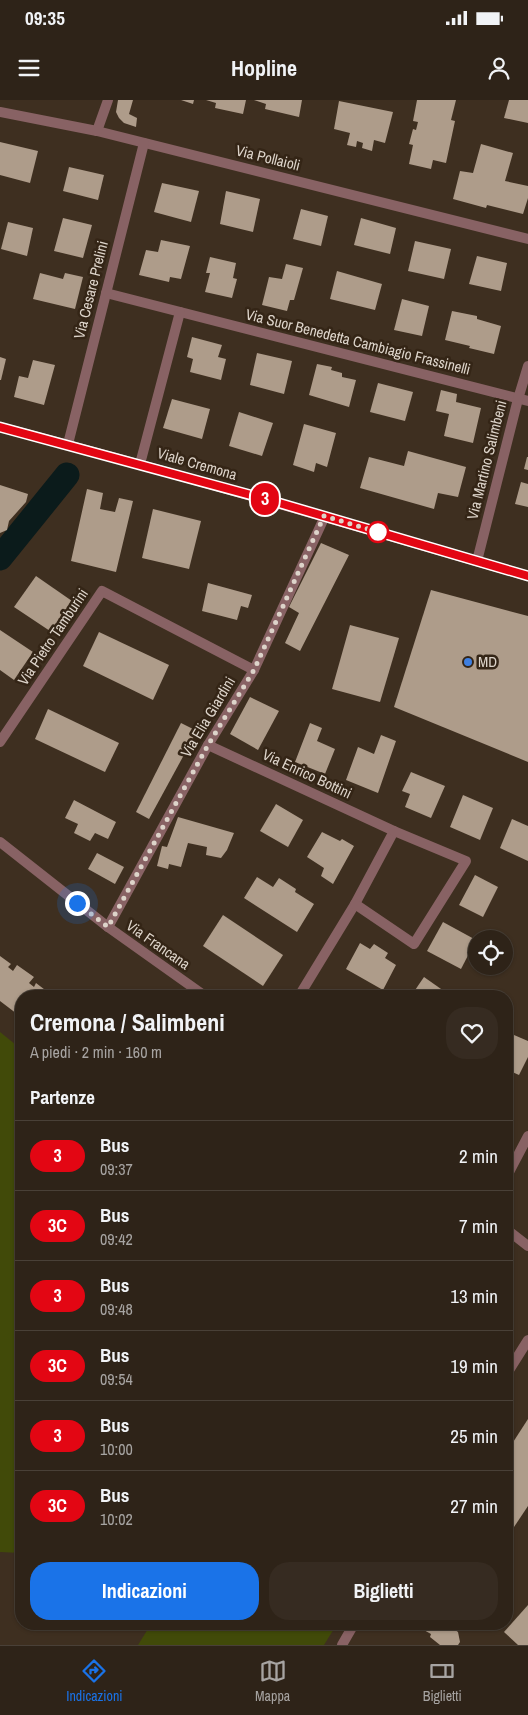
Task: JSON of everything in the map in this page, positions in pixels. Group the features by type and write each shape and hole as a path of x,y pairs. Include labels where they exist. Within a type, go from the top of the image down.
{"main road":[{"name":"Viale Cremona","path":"0,427 140,464 528,576"}],"street":[{"path":"97,131 108,100"},
{"name":"Via Pollaioli","path":"0,112 97,131 528,239"},
{"name":"Via Cesare Prelini","path":"68,444 144,143"},
{"name":"Via Suor Benedetta Cambiagio Frassinelli","path":"106,293 523,400"},
{"path":"140,464 180,312"},
{"name":"Via Martino Salimbeni","path":"477,561 523,400 528,366"},
{"name":"Via Elia Giardini","path":"108,927 208,745 254,670 324,516"},
{"name":"Via Pietro Tamburini","path":"0,742 102,591 254,670"},
{"name":"Via Enrico Bottini","path":"208,745 394,831 466,861 414,944 355,904"},
{"path":"303,990 355,904 394,831"},
{"name":"Via Francana","path":"0,842 108,927 197,990"},
{"path":"513,1165 528,1136"},
{"path":"513,1234 528,1246"},
{"path":"513,1364 528,1340"},
{"path":"342,1645 351,1630"}],"green space":[{"path":"0,1032 15,1044 15,1553 0,1552"},
{"path":"147,1630 333,1630 324,1645 138,1645"}],"building":[{"path":"118,100 133,100 129,114 137,118 136,127 124,123 119,118 116,112"},
{"path":"181,100 194,100 193,104"},
{"path":"206,100 246,100 243,114 215,108 216,103"},
{"path":"254,100 302,100 299,117 265,109 266,104"},
{"path":"417,100 456,100 451,120 455,121 446,163 433,160 431,169 409,164 413,145 409,144 413,129 416,130 418,122 413,121"},
{"path":"509,100 528,100 528,123 504,118"},
{"path":"339,101 393,112 385,143 374,140 372,151 362,148 363,143 357,141 356,147 347,145 350,133 334,129"},
{"path":"0,142 38,151 30,183 0,175"},
{"path":"481,144 513,153 505,181 528,186 528,198 523,214 487,205 486,208 453,199 460,171 473,173"},
{"path":"69,167 104,175 98,200 63,191"},
{"path":"162,183 199,191 191,222 154,212"},
{"path":"226,191 260,199 253,232 220,224"},
{"path":"301,209 328,216 321,246 293,239"},
{"path":"63,218 92,225 83,258 54,251"},
{"path":"361,218 396,228 390,254 354,245"},
{"path":"8,222 33,228 27,256 1,249"},
{"path":"161,240 190,246 181,279 170,277 169,282 139,275 146,250 158,252"},
{"path":"415,241 451,249 444,279 408,271"},
{"path":"477,256 507,263 501,291 469,284"},
{"path":"210,257 236,263 233,278 237,279 232,298 205,292 210,273 206,273"},
{"path":"286,264 303,268 294,300 290,300 287,311 262,305 269,277 282,279"},
{"path":"337,271 382,284 375,310 330,299"},
{"path":"40,273 63,279 65,273 83,277 75,309 33,299"},
{"path":"402,299 429,306 422,336 394,330"},
{"path":"452,311 477,316 477,319 501,326 494,354 445,340"},
{"path":"192,337 222,345 218,357 226,359 221,380 190,372 193,359 187,357"},
{"path":"257,353 292,361 284,394 250,385"},
{"path":"0,357 6,359 1,380 0,380"},
{"path":"33,360 55,365 44,405 14,397 19,376 28,378"},
{"path":"317,364 332,367 331,370 342,373 342,377 356,380 349,407 309,395"},
{"path":"378,383 413,392 405,421 370,412"},
{"path":"441,390 457,394 456,402 481,408 473,443 444,436 449,414 436,411"},
{"path":"172,399 210,409 202,439 163,428"},
{"path":"239,412 273,423 262,456 229,446"},
{"path":"304,424 336,433 327,467 316,463 314,472 293,465"},
{"path":"408,451 466,467 458,497 438,493 434,509 360,488 369,457 404,466"},
{"path":"528,457 528,470 524,469"},
{"path":"521,482 528,484 528,507 515,504"},
{"path":"0,485 28,494 26,502 9,521 7,530 0,533"},
{"path":"87,489 103,493 100,509 115,512 119,498 133,501 116,572 71,561"},
{"path":"153,509 201,521 189,569 142,558"},
{"path":"321,543 349,555 300,651 285,643 299,613 289,607"},
{"path":"36,576 72,601 53,633 14,607"},
{"path":"208,583 252,595 248,608 241,606 237,620 202,611"},
{"name":"MD","path":"431,590 528,616 528,762 394,707"},
{"path":"350,625 399,638 380,702 332,689"},
{"path":"0,630 33,652 14,680 0,670"},
{"path":"99,632 169,665 153,700 83,666"},
{"path":"250,697 279,711 258,750 230,734"},
{"path":"48,709 119,743 105,772 35,739"},
{"path":"181,723 197,731 149,819 136,812"},
{"path":"310,723 322,728 317,741 335,749 325,774 295,762"},
{"path":"381,735 396,741 378,793 346,780 358,747 374,754"},
{"path":"411,772 445,786 431,818 405,807 410,794 402,791"},
{"path":"463,795 493,808 480,840 450,827"},
{"path":"74,800 116,822 108,839 95,833 90,841 74,833 78,824 65,818"},
{"path":"276,804 303,820 288,847 260,831"},
{"path":"178,817 234,833 227,850 221,858 206,855 207,847 188,843 181,867 169,864 168,869 157,866 162,846 167,847"},
{"path":"512,819 528,826 528,861 500,848"},
{"path":"322,832 340,841 342,839 354,846 333,884 321,876 324,868 307,857"},
{"path":"97,853 124,867 115,884 88,869"},
{"path":"475,875 498,887 483,917 459,905"},
{"path":"257,877 273,887 279,878 296,889 295,892 314,904 297,932 244,898"},
{"path":"223,915 283,955 263,986 203,946"},
{"path":"443,922 468,936 468,955 461,969 427,951"},
{"path":"360,943 370,949 374,944 388,953 385,958 396,965 383,990 346,969"},
{"path":"0,956 11,964 8,967 13,971 17,965 34,977 29,983 34,987 36,983 45,990 15,990 15,1012 0,1001"},
{"path":"424,977 442,990 415,990"},
{"path":"514,1035 528,1041 528,1057 519,1075 513,1072"},
{"path":"528,1419 528,1506 513,1528 513,1442"},
{"path":"528,1605 528,1645 518,1645 504,1632 506,1630 513,1630 513,1622"},
{"path":"424,1630 455,1630 458,1632 460,1642 458,1645 440,1645 430,1637 431,1634"}],"waterway":[{"path":"0,558 67,475"}],"bus line":[{"name":"3","path":"0,427 269,500 528,576"}],"place":[{"name":"MD","path":"468,662"}],"route":[{"path":"77,903 108,927 208,745 254,670 324,516 378,532"}]}
